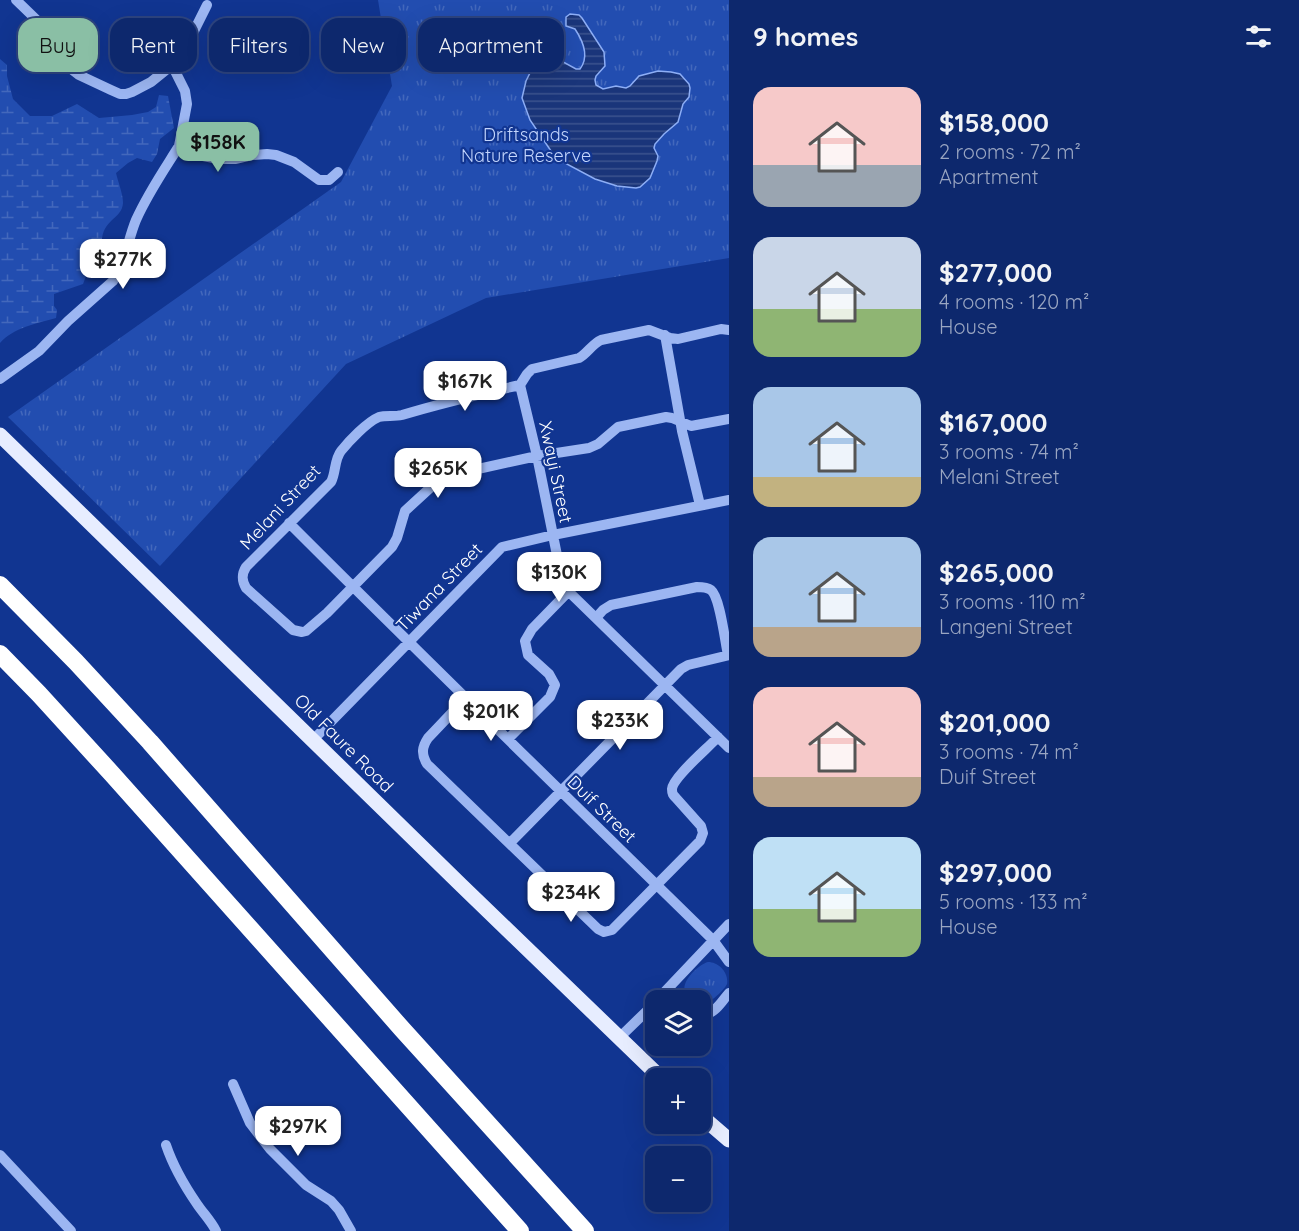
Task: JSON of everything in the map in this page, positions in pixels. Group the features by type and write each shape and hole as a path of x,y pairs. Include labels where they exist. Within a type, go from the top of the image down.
{"highway":[{"path":"0,585 150,742 402,1029 585,1231"},
{"path":"0,654 104,765 520,1231"}],"main road":[{"name":"Old Faure Road","path":"0,435 650,1068"},
{"path":"711,1124 729,1140"}],"street":[{"path":"16,0 45,28 63,61 79,75 120,94 132,92 163,72"},
{"path":"197,25 207,5"},
{"path":"0,379 39,351 117,275 130,236 147,197 179,146 188,104 175,72"},
{"path":"179,146 198,155 219,159 236,159 253,154 276,155 294,162 319,180 329,180 338,172"},
{"name":"Melani Street","path":"352,587 310,629 302,632 292,630 245,586 242,578 246,567 331,482 341,451 361,430 377,418 399,416 422,408 520,385 534,368 579,358 601,340 649,330 678,339 721,329 729,330"},
{"path":"665,335 680,422 700,505"},
{"name":"Xwayi Street","path":"520,385 565,588 729,748"},
{"path":"352,587 392,547 407,508 442,477 594,446 620,426 666,417 696,426 729,419"},
{"name":"Tiwana Street","path":"313,740 502,547 729,500"},
{"name":"Duif Street","path":"289,523 408,643 713,940 729,962"},
{"path":"510,843 686,666 728,655 717,600 711,590 706,588 697,587 611,605 603,609 596,618"},
{"path":"508,739 550,697 555,685 549,674 528,655 525,641 532,629 568,592"},
{"path":"465,699 424,744 424,758 427,764 601,931 607,932 612,930 700,841 701,826 676,798 672,789 678,778 718,737"},
{"path":"667,990 729,924"},
{"path":"711,1013 729,993"},
{"path":"619,1038 645,1012"},
{"path":"233,1084 254,1130 306,1185 331,1201 351,1231"},
{"path":"166,1145 180,1178 216,1231"},
{"path":"0,1155 71,1231"}],"green space":[{"name":"Driftsands Nature Reserve","path":"378,0 729,0 729,258 486,298 346,364 160,566 8,417 341,182 392,86 390,72 406,72 406,18 381,18"},
{"path":"0,59 7,65 7,76 13,99 30,116 52,116 77,104 99,118 132,115 148,112 156,107 159,95 168,96 174,128 160,139 157,154 152,162 137,158 116,173 122,196 122,209 104,230 102,246 87,264 83,284 54,294 56,318 18,330 0,343"},
{"path":"708,962 715,964 726,975 727,984 711,1000 711,990 684,990 688,978 700,966"}],"shaded area":[{"path":"570,14 579,15 604,52 605,66 595,80 596,85 603,89 616,86 626,88 639,76 658,71 680,74 689,84 689,97 683,104 678,122 655,144 657,161 650,178 640,187 617,186 595,179 561,161 551,151 530,120 522,98 530,72 564,72 564,62 580,69 585,59 581,38 575,29 566,26 566,17"}]}
